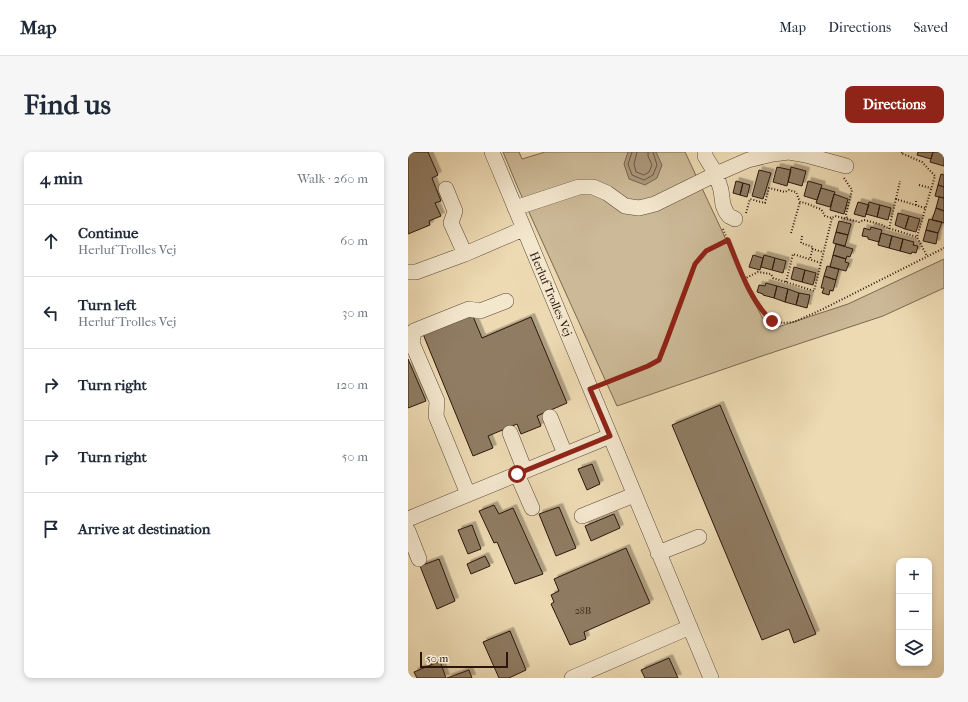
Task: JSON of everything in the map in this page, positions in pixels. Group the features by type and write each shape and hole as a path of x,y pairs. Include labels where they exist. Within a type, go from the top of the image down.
{"street":[{"name":"Herluf Trolles Vej","path":"492,152 711,678"},
{"path":"705,152 705,156 716,174 726,212 729,216 741,216"},
{"path":"515,208 579,187 593,187 607,193 625,206 639,208 655,204 748,160 788,152 806,154 846,166"},
{"path":"446,189 455,211 451,223 465,254"},
{"path":"408,272 416,272 465,254 523,229"},
{"path":"468,494 436,416 437,401 412,343 414,331 470,309 480,312 506,301"},
{"path":"550,417 565,454"},
{"path":"510,433 532,508"},
{"path":"408,519 610,436"},
{"path":"582,516 634,495"},
{"path":"408,531 419,559"},
{"path":"658,553 699,537"},
{"path":"573,678 596,674 690,627"}],"path":[{"path":"902,152 901,153 922,162 935,176 917,237 927,256"},
{"path":"846,166 843,177 852,190 846,214 847,219"},
{"path":"889,229 900,181"},
{"path":"919,185 931,188"},
{"path":"741,216 750,199 765,203 769,188 785,192 789,190 796,192 800,202 791,233"},
{"path":"896,199 925,208"},
{"path":"916,199 916,205"},
{"path":"800,202 821,209 824,216 832,218 835,216 859,222 864,220 883,225 884,228 917,237"},
{"path":"744,279 758,272 771,274 774,278 814,291 832,218"},
{"path":"723,228 744,279 765,315 772,321 783,323 794,322 823,309 944,248"},
{"path":"802,236 801,243 813,247 812,249 824,252"},
{"path":"590,389 648,366 659,360 695,264 706,251 728,240"},
{"path":"810,260 812,249"},
{"path":"786,282 793,254 821,263"}],"shaded area":[{"path":"503,152 519,152 522,159 545,152 685,152 723,233 745,285 769,330 848,304 944,259 944,288 883,316 617,406"}],"water":[{"path":"628,152 656,152 662,165 657,178 645,185 629,179 624,164"}],"building":[{"path":"408,152 428,152 438,175 432,178 441,201 435,203 441,216 429,221 430,225 408,234"},
{"path":"918,152 933,152 931,159 917,155"},
{"path":"933,152 944,152 944,166 930,162"},
{"path":"777,167 791,170 787,186 773,182"},
{"path":"791,167 806,171 802,186 788,182"},
{"path":"759,170 771,173 763,199 752,196"},
{"path":"941,174 944,175 944,187 938,185"},
{"path":"736,181 743,183 740,195 733,193"},
{"path":"808,181 822,185 817,200 804,196"},
{"path":"743,183 750,185 747,197 740,195"},
{"path":"938,185 944,187 944,198 935,196"},
{"path":"821,188 835,192 830,207 816,203"},
{"path":"834,194 848,199 844,214 830,210"},
{"path":"939,197 944,198 944,211 936,208"},
{"path":"858,202 869,205 865,217 854,214"},
{"path":"869,202 880,205 877,217 866,214"},
{"path":"880,205 891,208 888,220 877,217"},
{"path":"936,208 944,211 944,223 932,220"},
{"path":"898,213 909,216 905,229 895,225"},
{"path":"909,216 920,219 916,232 905,229"},
{"path":"929,219 942,222 938,233 926,230"},
{"path":"839,221 851,224 848,235 836,232"},
{"path":"871,227 882,230 879,242 862,236 864,228 870,230"},
{"path":"926,230 938,233 936,244 923,241"},
{"path":"836,232 848,235 845,246 833,243"},
{"path":"881,233 892,236 889,248 878,245"},
{"path":"892,236 903,239 900,251 889,248"},
{"path":"903,239 914,242 913,245 918,246 916,253 912,252 911,254 900,251"},
{"path":"836,244 853,249 850,257 847,256 846,259 833,255"},
{"path":"753,255 763,258 760,270 749,267"},
{"path":"764,255 775,258 772,270 761,267"},
{"path":"833,255 846,259 845,262 849,263 846,271 830,267"},
{"path":"775,258 786,261 783,273 772,270"},
{"path":"827,266 839,269 836,280 824,276"},
{"path":"794,267 805,270 802,282 791,279"},
{"path":"805,270 816,273 813,285 802,282"},
{"path":"824,276 836,280 833,291 830,290 829,295 822,293 824,288 821,288"},
{"path":"766,283 777,286 774,298 757,292 759,285 765,286"},
{"path":"777,286 788,289 785,302 774,298"},
{"path":"788,289 799,293 796,305 785,302"},
{"path":"799,293 810,295 807,308 796,305"},
{"path":"472,314 482,338 531,317 567,403 537,416 541,426 521,434 517,424 488,436 493,448 473,456 423,334"},
{"path":"408,359 426,401 408,408"},
{"path":"720,405 816,634 794,643 789,629 762,640 672,425"},
{"path":"592,464 600,484 587,490 578,469"},
{"path":"494,505 499,514 513,508 543,574 515,584 497,542 494,543 479,511"},
{"path":"559,507 576,548 556,556 539,514"},
{"path":"614,514 620,528 591,541 585,526"},
{"path":"472,525 481,549 468,554 458,530"},
{"path":"626,548 650,603 584,632 586,639 570,645 551,604 554,602 551,595 559,591 554,579"},
{"path":"485,556 490,566 471,574 467,564"},
{"path":"439,559 455,601 437,609 420,566"},
{"path":"510,631 526,670 509,678 499,678 483,642"},
{"path":"669,658 678,678 645,678 641,670"},
{"path":"440,661 446,678 417,678 414,672"},
{"path":"469,670 472,678 447,678"}],"route":[{"path":"517,474 610,436 590,389 648,366 659,360 695,264 706,251 728,240 744,279 765,315 772,321"}]}
